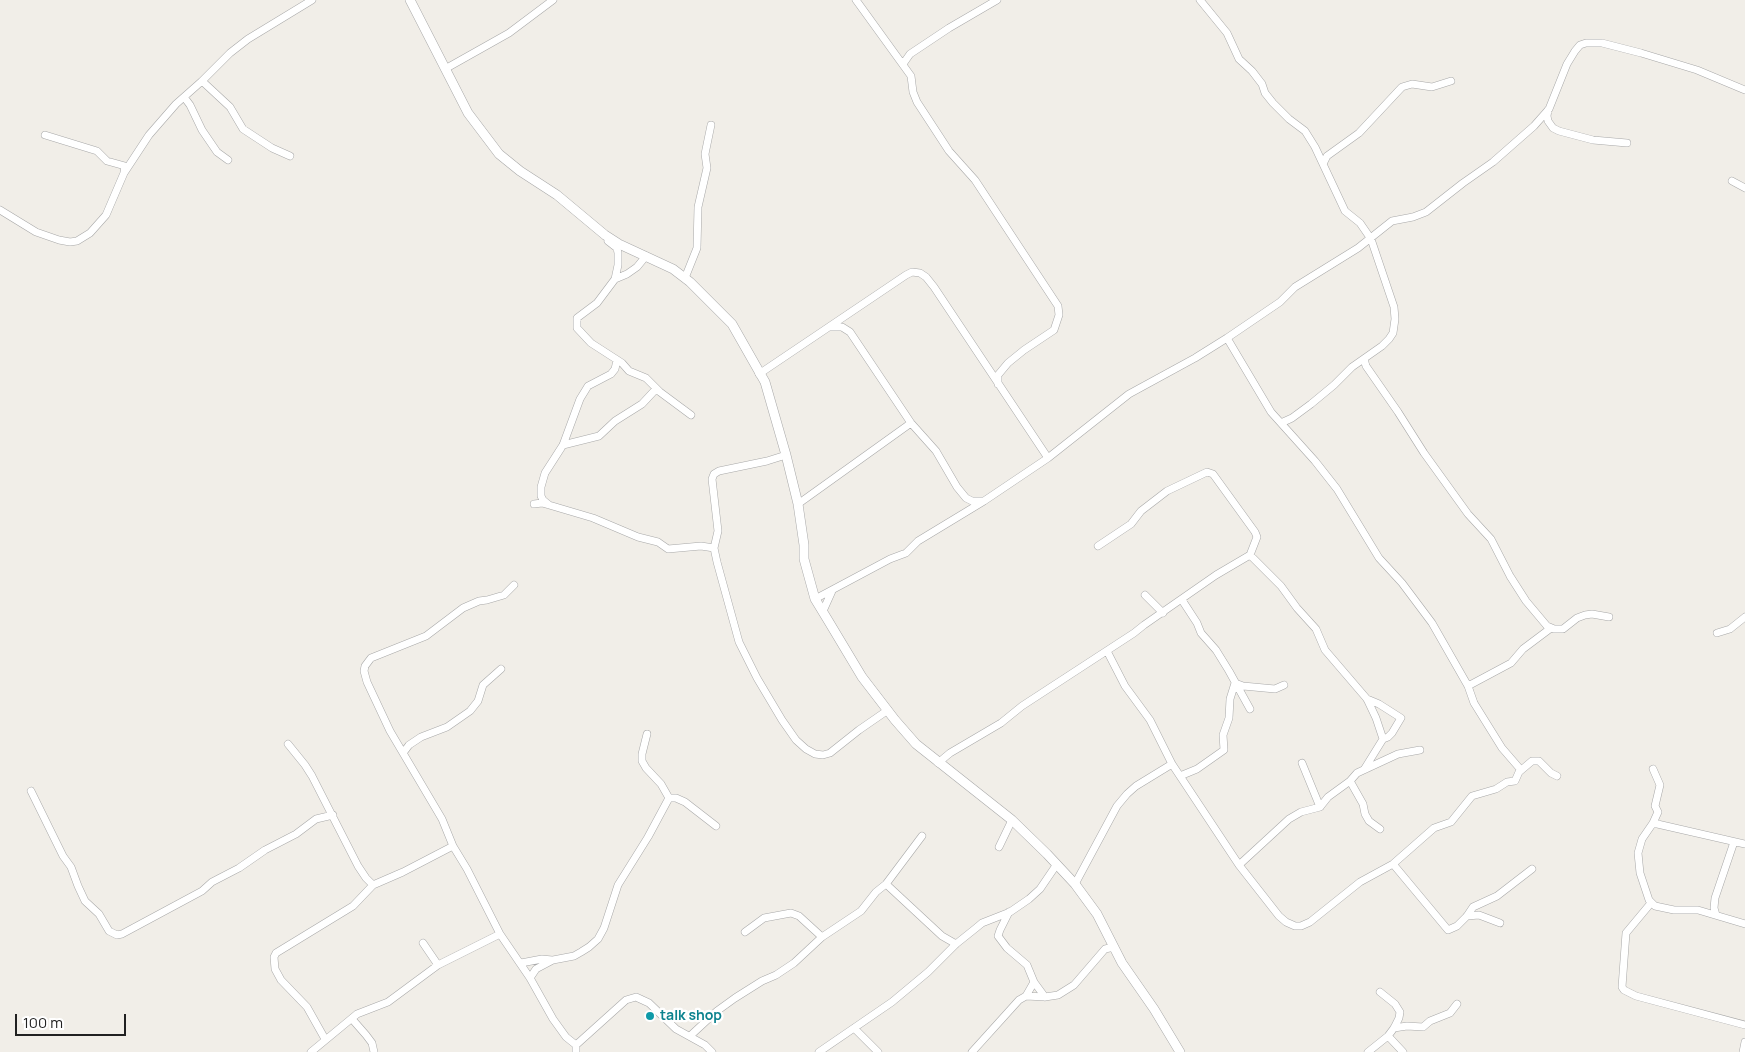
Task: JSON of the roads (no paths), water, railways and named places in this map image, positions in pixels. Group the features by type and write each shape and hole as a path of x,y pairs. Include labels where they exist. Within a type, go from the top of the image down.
{"street":[{"path":"0,210 36,232 60,240 77,241 90,234 106,215 124,173 149,135 184,97 224,58 248,39 312,0"},
{"path":"410,0 468,113 499,154 520,171 557,195 617,248 618,265 615,279 597,303 579,315 576,322 580,333 591,343 622,363 629,371 646,378 656,389 691,415"},
{"path":"445,70 509,33 553,0"},
{"path":"856,0 911,76 913,92 917,102 949,151 975,180 1058,306 1059,315 1054,330 1008,363 998,375 998,384"},
{"path":"903,64 907,56 925,43 997,0"},
{"path":"1200,0 1227,33 1239,59 1252,71 1273,103 1289,119 1305,131 1345,210 1360,223 1372,238 1394,307 1393,333 1389,339 1352,367 1311,404 1292,418 1281,422"},
{"path":"1627,143 1593,140 1559,131 1553,128 1548,121 1548,109 1567,64 1580,45 1586,43 1602,44 1674,62 1745,90"},
{"path":"1323,164 1327,156 1358,132 1402,87 1412,84 1432,87 1451,80"},
{"path":"202,81 230,107 243,129 272,148 290,156"},
{"path":"184,97 217,152 228,160"},
{"path":"815,599 906,553 918,541 984,501 1048,458 1129,394 1227,338 1280,302 1295,287 1351,253 1392,221 1413,217 1426,212 1462,182 1493,162 1534,126 1548,109"},
{"path":"685,278 697,248 698,207 707,168 705,154 711,125"},
{"path":"45,135 97,151 107,161 124,166 124,173"},
{"path":"1732,181 1745,188"},
{"path":"596,228 619,244 673,269 685,278 732,324 765,382 798,504 804,545 804,559 815,599 862,676 916,744 1012,820 1075,884 1097,914 1122,963 1154,1009 1180,1052"},
{"path":"615,279 637,267 646,256"},
{"path":"759,374 906,274 912,272 920,273 934,287 1048,458"},
{"path":"848,313 846,321 848,329 911,423 936,451 957,487 966,498 972,501 984,501"},
{"path":"828,328 839,326 848,329"},
{"path":"1227,338 1271,412 1315,461 1337,489 1379,558 1402,583 1432,623 1468,686 1474,703 1502,748 1521,770"},
{"path":"1364,359 1363,362 1424,453 1468,514 1491,539 1526,601 1551,628"},
{"path":"549,505 541,496 545,472 563,445 574,411 584,391 593,382 611,374 615,369 617,360"},
{"path":"563,445 599,436 615,422 642,404 656,389"},
{"path":"798,504 911,423"},
{"path":"1033,467 1039,455 1039,444"},
{"path":"786,454 767,461 720,471 714,474 712,479 718,531 714,548 739,642 757,678 782,720 796,740 815,754 823,756 830,753 888,710"},
{"path":"938,763 950,753 1001,723 1022,706 1107,651 1216,575 1250,556 1257,537 1210,472 1171,489 1141,511 1131,524 1098,546"},
{"path":"534,504 542,503 593,518 638,537 658,542 668,549 700,546 714,548"},
{"path":"1250,556 1281,586 1296,608 1316,629 1325,650 1366,699 1376,718 1383,739"},
{"path":"514,585 504,595 479,601 462,608 426,636 376,656 365,666 364,671 367,682 390,731 442,819 453,846 467,869 500,934 521,963 553,1019 576,1049 626,1000 636,997 649,1003 676,1029 690,1036 712,1052"},
{"path":"823,611 832,591"},
{"path":"1145,595 1162,613"},
{"path":"1182,600 1197,623 1201,633 1216,650 1250,709"},
{"path":"1468,686 1511,663 1523,649 1551,628 1563,629 1584,615 1592,614 1609,617"},
{"path":"1717,633 1730,629 1745,617"},
{"path":"1107,651 1125,686 1150,720 1172,764 1239,865 1279,916 1286,922 1301,926 1320,914 1360,882 1393,864 1434,828 1451,822 1472,796 1496,789 1507,782 1515,781 1521,770 1532,761 1536,760 1557,776"},
{"path":"403,753 409,745 421,736 447,727 470,711 478,701 484,685 501,669"},
{"path":"1235,682 1243,686 1275,689 1284,685"},
{"path":"1180,776 1197,769 1224,750 1223,734 1229,718 1230,699 1235,682"},
{"path":"1365,768 1383,739 1392,733 1401,718 1380,704 1366,699"},
{"path":"647,734 642,749 642,761 661,784 669,798"},
{"path":"288,744 305,765 333,815 358,866 366,878 374,885"},
{"path":"1239,865 1289,819 1301,812 1320,807 1328,797 1365,768 1398,754 1420,750"},
{"path":"1302,763 1320,807"},
{"path":"1075,884 1117,806 1127,794 1172,764"},
{"path":"1653,769 1660,785 1655,806 1658,812 1642,839 1638,853 1640,873 1651,903 1655,906 1669,909 1698,910 1745,924"},
{"path":"1350,780 1363,804 1369,821 1380,829"},
{"path":"31,791 63,856 71,867 85,901 99,914 109,931 117,935 202,891 212,882 296,834 316,819 333,815"},
{"path":"669,798 676,798 685,802 716,826"},
{"path":"521,963 574,956 598,939 610,914 618,885 648,837 669,798"},
{"path":"999,847 1012,820"},
{"path":"1653,823 1745,844"},
{"path":"690,1036 717,1011 762,981 776,975 794,963 822,936 861,911 876,892 886,884 922,836"},
{"path":"1716,915 1715,898 1734,842"},
{"path":"325,1039 307,1007 281,980 275,969 274,957 279,951 353,906 374,885 453,846"},
{"path":"819,1052 892,1002 982,923 1010,912 1029,899 1040,889 1057,864"},
{"path":"1393,864 1448,930 1458,926 1473,908 1497,896 1532,870"},
{"path":"886,884 942,936 956,944"},
{"path":"1651,903 1628,929 1625,937 1622,987 1624,990 1636,996 1745,1025"},
{"path":"1010,912 998,936 1007,948 1027,965 1034,982 1045,997"},
{"path":"745,932 764,918 791,913 799,916 822,936"},
{"path":"1467,916 1479,915 1500,923"},
{"path":"311,1052 357,1014 388,1002 438,964 500,934"},
{"path":"424,943 438,964"},
{"path":"1026,996 1045,997 1058,995 1074,985 1105,949 1114,946"},
{"path":"530,978 536,969 553,960"},
{"path":"972,1052 1019,1000 1026,996 1034,982"},
{"path":"1368,1052 1388,1036 1399,1018 1398,1009 1395,1004 1380,992"},
{"path":"1394,1028 1407,1026 1423,1027 1430,1020 1450,1013 1457,1004"},
{"path":"352,1019 372,1043 374,1052"},
{"path":"854,1028 878,1052"},
{"path":"1388,1036 1404,1052"},
{"path":"1743,1052 1745,1042"}],"place":[{"name":"talk shop","path":"650,1016"}]}
